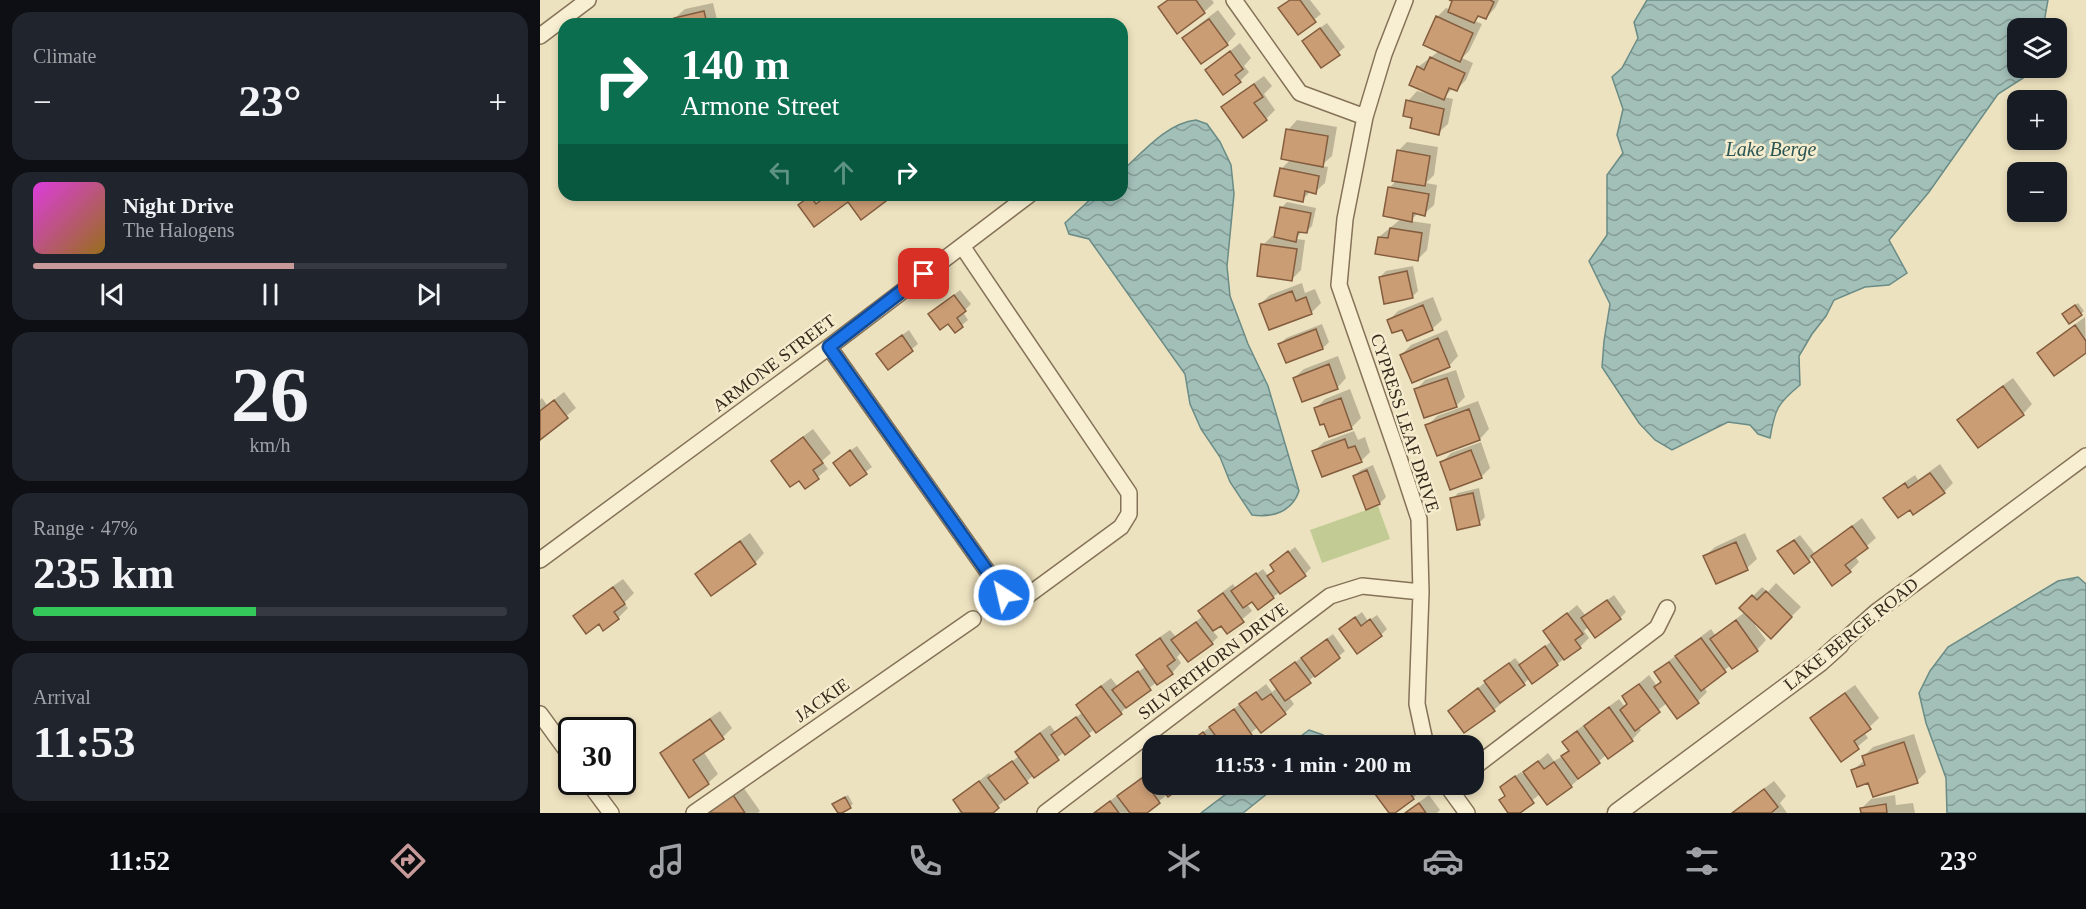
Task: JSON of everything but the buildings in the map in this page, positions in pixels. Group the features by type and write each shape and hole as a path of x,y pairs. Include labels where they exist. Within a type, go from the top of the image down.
{"street":[{"path":"564,18 588,0"},
{"path":"1234,0 1300,93 1365,117"},
{"name":"CYPRESS LEAF DRIVE","path":"1405,0 1384,54 1365,117 1346,219 1339,285 1419,519 1421,592 1418,704 1424,735"},
{"path":"540,36 558,22"},
{"name":"ARMONE STREET","path":"540,560 829,347 1021,201"},
{"path":"829,347 1004,595 1014,598 1027,596 1121,527 1129,514 1129,493 962,246"},
{"name":"LAKE BERGE ROAD","path":"1617,813 1820,662 1876,612 2086,456"},
{"name":"SILVERTHORN DRIVE","path":"1045,813 1330,596 1362,586 1421,592"},
{"path":"1484,760 1657,628 1667,608"},
{"name":"JACKIE","path":"694,813 973,619"},
{"path":"540,714 558,739"},
{"path":"597,795 610,813"},
{"path":"1455,795 1467,813"}],"green space":[{"path":"1378,506 1390,539 1322,563 1310,530"}],"water":[{"name":"Lake Berge","path":"1647,0 2048,0 2045,18 2007,18 2007,78 2023,78 1998,94 1929,192 1889,240 1907,273 1889,285 1865,287 1834,300 1799,356 1800,385 1786,397 1778,408 1770,438 1758,434 1750,425 1728,422 1672,450 1655,440 1639,423 1602,367 1610,304 1589,261 1607,235 1607,175 1623,153 1617,135 1623,109 1612,77 1622,68 1638,38 1634,22"},
{"path":"1196,120 1207,124 1220,142 1231,165 1234,194 1227,266 1230,296 1248,344 1268,386 1299,491 1292,504 1274,514 1252,515 1230,482 1220,457 1201,429 1190,404 1185,374 1089,239 1069,234 1065,223 1089,201 1128,201 1128,165 1165,132 1185,122"},
{"path":"2078,577 2086,584 2086,813 1947,813 1946,778 1926,723 1919,693 1930,671 1948,647 2058,581"},
{"path":"1309,730 1323,735 1302,735"},
{"path":"1225,795 1266,795 1243,813 1201,813"}],"route":[{"path":"924,274 829,347 1004,595"}]}
